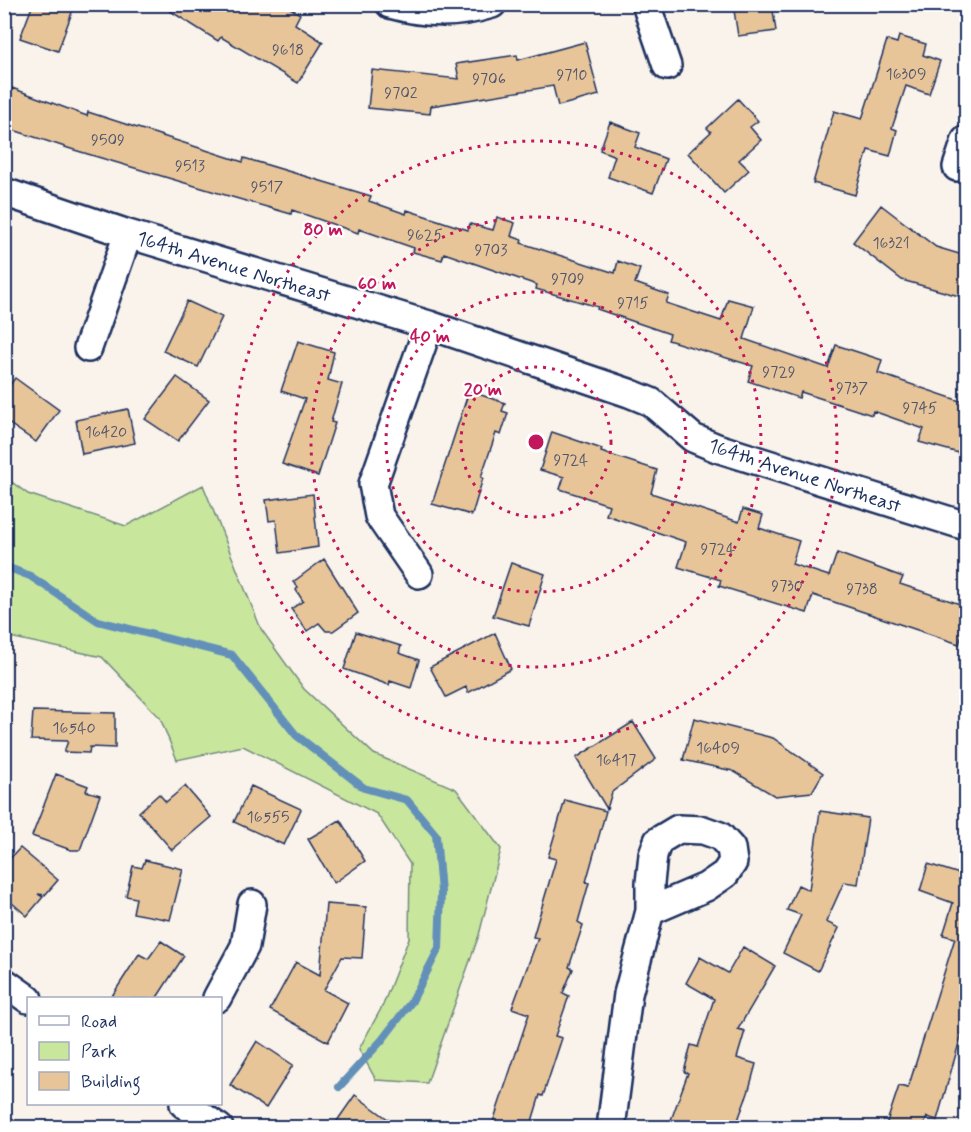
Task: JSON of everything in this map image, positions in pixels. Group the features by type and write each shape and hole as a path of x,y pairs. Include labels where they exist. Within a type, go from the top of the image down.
{"street":[{"path":"390,4 416,11 468,11 492,4"},
{"path":"646,4 667,66"},
{"path":"957,167 966,140"},
{"name":"164th Avenue Northeast","path":"4,192 128,234 429,325 629,393 651,402 693,438 717,448 966,526"},
{"path":"88,348 128,234"},
{"path":"419,574 379,516 373,484 429,325"},
{"path":"218,997 245,946 252,904"},
{"path":"611,1128 628,994 650,911"},
{"path":"4,982 27,998"},
{"path":"185,1105 219,1128"}],"green space":[{"path":"5,477 28,494 126,526 203,485 261,629 304,689 374,754 456,789 501,849 479,935 427,1083 376,1080 359,1049 383,1005 409,938 410,864 377,814 243,746 177,760 160,718 102,657 5,636"}],"building":[{"path":"33,4 75,4 58,51 20,38"},
{"path":"159,4 284,4 300,14 295,24 323,42 298,83 221,37 218,41"},
{"path":"733,4 772,4 776,31 738,36"},
{"path":"899,36 926,44 923,55 940,61 929,94 906,86 892,128 897,130 890,156 868,150 855,195 813,183 834,111 862,119 887,40 897,43"},
{"path":"585,42 599,95 558,106 553,86 431,106 430,114 368,108 372,70 459,79 456,64 517,55 518,60"},
{"path":"12,88 87,116 88,112 243,162 244,158 371,196 369,201 406,214 407,210 468,230 470,224 493,230 497,217 515,223 511,236 522,240 521,243 615,273 618,261 640,269 635,283 669,295 666,303 721,321 728,299 754,306 744,339 828,368 836,345 882,360 878,373 966,403 966,455 919,442 924,429 873,411 872,415 801,392 799,398 748,381 753,366 668,340 670,334 597,309 598,307 536,289 537,285 444,253 442,260 413,252 414,248 359,229 358,233 292,210 291,214 4,127 4,109"},
{"path":"738,99 758,121 750,127 761,140 739,160 749,170 724,193 688,153 711,132 707,128"},
{"path":"610,122 640,133 635,147 666,159 653,193 608,177 615,156 600,150"},
{"path":"881,205 936,247 966,256 966,298 902,280 853,242"},
{"path":"187,301 222,317 198,367 163,351"},
{"path":"298,341 334,352 328,380 342,384 331,422 335,423 318,476 282,464 305,399 281,391"},
{"path":"177,377 209,400 178,441 145,419"},
{"path":"15,378 59,410 36,442 4,420 4,393"},
{"path":"469,391 505,403 502,411 508,413 501,435 496,433 481,477 483,478 472,515 432,504"},
{"path":"128,409 135,443 82,454 76,420"},
{"path":"552,432 602,449 601,452 657,470 651,493 739,522 743,509 763,515 759,528 799,541 792,564 829,576 837,553 903,577 900,584 966,606 966,623 959,644 813,595 807,613 719,586 721,580 678,567 686,542 606,515 609,505 560,489 564,477 540,470"},
{"path":"313,494 318,547 280,553 276,520 269,521 266,500"},
{"path":"324,559 358,613 333,631 326,631 319,623 307,631 291,609 303,601 296,590 298,587 293,582"},
{"path":"511,563 545,574 529,626 493,616"},
{"path":"356,632 401,646 399,653 419,660 411,688 390,681 389,685 344,669"},
{"path":"495,633 511,669 468,693 466,687 446,697 430,667"},
{"path":"33,711 115,713 115,748 90,747 89,753 64,752 68,741 31,740"},
{"path":"694,718 773,738 823,773 812,792 775,796 733,771 683,760"},
{"path":"633,722 656,759 612,792 607,809 576,758"},
{"path":"56,774 88,786 86,791 100,795 80,850 71,850 32,836"},
{"path":"185,786 211,817 172,850 139,812 159,794 166,802"},
{"path":"251,786 301,809 284,845 234,822"},
{"path":"565,800 606,811 586,882 589,883 578,922 583,925 569,967 573,969 563,993 569,996 555,1036 562,1038 530,1128 491,1128 529,1014 512,1008 538,938 533,937 556,859 548,857"},
{"path":"820,811 868,818 858,884 844,882 826,922 839,928 818,971 783,953 801,915 787,910 798,885 809,890"},
{"path":"340,820 365,861 334,883 308,839"},
{"path":"20,848 58,880 45,895 38,894 43,897 27,916 4,896 4,865"},
{"path":"145,860 183,869 170,920 133,913 136,898 126,896 133,866 142,868"},
{"path":"928,864 966,876 966,1019 937,1120 927,1117 923,1128 885,1128 899,1086 908,1088 955,938 943,935 953,903 920,891"},
{"path":"326,904 366,907 362,958 342,957 324,990 348,1003 328,1042 270,1010 296,962 320,975"},
{"path":"161,941 184,956 157,997 111,997 139,954 148,959"},
{"path":"743,947 775,966 738,1029 745,1031 737,1058 756,1064 748,1093 735,1128 677,1128 678,1123 671,1120 688,1073 684,1072 691,1045 698,1047 714,999 686,983 700,957 728,973"},
{"path":"257,1041 293,1065 266,1108 230,1085"},
{"path":"355,1095 400,1128 332,1128"}],"waterway":[{"path":"4,566 30,576 98,621 232,655 296,735 364,788 407,800 436,835 441,892 439,948 412,1001 382,1040 339,1087"}]}
